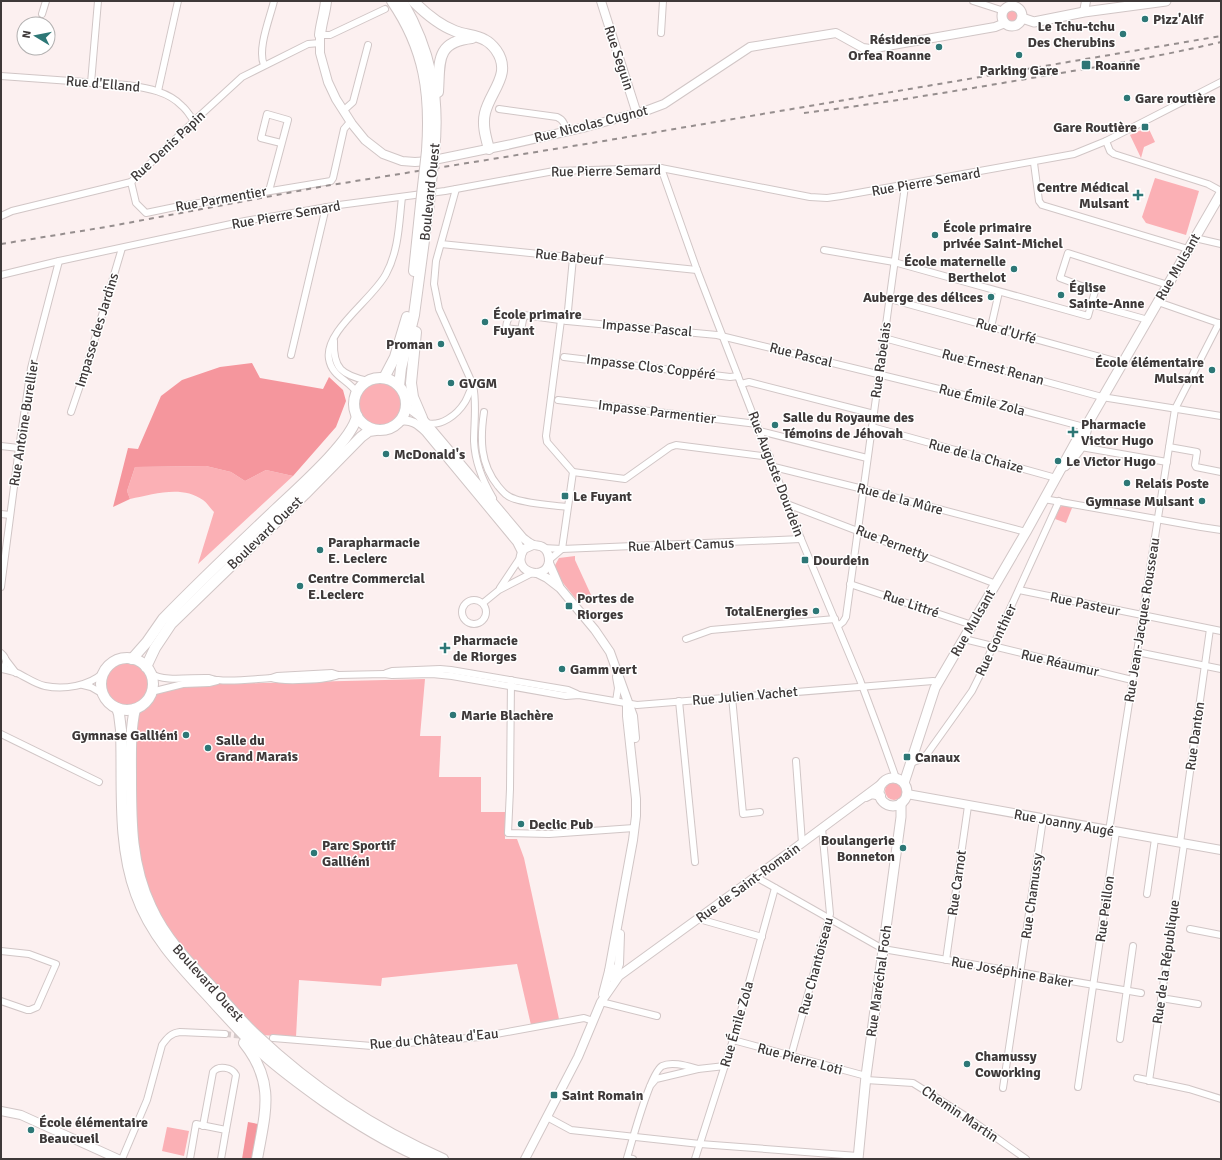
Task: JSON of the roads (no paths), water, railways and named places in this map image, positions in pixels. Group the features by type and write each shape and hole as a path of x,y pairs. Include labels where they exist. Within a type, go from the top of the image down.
{"main road":[{"path":"320,39 322,1"},
{"path":"322,21 325,14 326,1"},
{"name":"Boulevard Ouest","path":"392,1 409,31 422,66 426,86 430,151"},
{"name":"Boulevard Ouest","path":"384,378 395,357 409,309 425,203 430,151 436,124 434,92 427,57 422,40 402,1"},
{"path":"413,1 436,22 454,31 485,40 498,53 502,70 498,86 484,114 484,127 489,149"},
{"path":"1105,10 1147,1"},
{"path":"1022,18 1034,22 1084,12 1166,1"},
{"path":"1012,4 1020,10 1022,18 1019,23 1015,25 1005,23 1003,18 1004,11 1012,4"},
{"path":"436,124 439,70 444,51 457,41 478,38"},
{"name":"Rue Mulsant","path":"904,783 935,688 1026,532 1044,498 1078,446 1086,425 1221,193"},
{"name":"Boulevard Ouest","path":"399,386 401,368 414,315 424,241 425,203"},
{"path":"424,241 411,378 413,397 424,420"},
{"path":"384,378 399,386 404,395 406,406 400,421 394,426 387,429 376,430 363,423 357,416 355,403 357,394 364,384 368,381 384,378"},
{"name":"Boulevard Ouest","path":"132,659 147,642 163,619 312,475 352,429 357,416"},
{"name":"Boulevard Ouest","path":"148,670 151,656 171,624 300,499 361,437 369,431 376,430"},
{"path":"126,658 137,660 148,670 153,685 152,692 144,704 135,709 129,710 116,708 103,694 101,684 103,673 110,664 115,661 126,658"},
{"name":"Boulevard Ouest","path":"116,708 121,730 124,848 129,873 143,913 161,942 187,974 230,1021 264,1055 304,1087 355,1122 390,1143 424,1159"},
{"name":"Boulevard Ouest","path":"135,709 132,725 131,749 131,820 133,848 138,872 146,895 167,936 236,1015 297,1071 349,1110 412,1146 443,1159"},
{"path":"890,778 896,778 904,783 906,787 906,794 901,803 895,805 888,804 884,802 880,796 880,790 884,782 890,778"},
{"name":"Rue Maréchal Foch","path":"858,1158 866,1078 901,817 901,803"},
{"path":"230,1021 236,1034 251,1052 258,1065 264,1085 266,1111 257,1159"}],"street":[{"path":"42,14 46,1"},
{"path":"91,83 98,1"},
{"path":"158,91 178,1"},
{"path":"264,65 262,49 274,1"},
{"name":"Rue Seguin","path":"601,1 637,114"},
{"path":"660,33 663,1"},
{"path":"973,1 1004,11"},
{"path":"1084,12 1086,1"},
{"name":"Rue Denis Papin","path":"1,216 12,211 131,182 242,77 308,44 385,9"},
{"name":"Rue Nicolas Cugnot","path":"320,39 324,72 332,92 350,122 365,140 383,154 402,161 415,162 429,161 489,149 637,114 664,104 750,47 836,33 863,48 870,49 995,27 1005,23"},
{"path":"343,111 353,102 368,45"},
{"name":"Rue d'Elland","path":"1,76 127,86 158,91 179,103 194,121"},
{"name":"Rue Pierre Semard","path":"1,275 245,221 326,207 456,189 542,172 660,168 818,198 905,186 1034,163 1074,154 1106,141 1221,82"},
{"path":"499,109 557,117 564,123 566,132"},
{"path":"269,191 288,120 267,114 261,138 281,143"},
{"name":"Rue Parmentier","path":"131,182 136,203 146,213 330,181 333,178 344,129 350,122"},
{"path":"1106,141 1110,151 1114,154 1208,184 1221,193"},
{"path":"1034,163 1039,201 1042,205 1188,249"},
{"name":"Rue Auguste Dourdein","path":"660,168 787,504 838,626 896,778"},
{"name":"Rue Rabelais","path":"838,626 846,617 905,186"},
{"path":"456,189 436,261 434,284 439,309 473,385 475,394 474,443 480,476 501,511"},
{"path":"357,394 352,386 337,375 330,364 328,352 330,343 340,327 379,286 388,269 396,248 402,197"},
{"path":"290,355 326,207"},
{"path":"1195,238 1221,244"},
{"name":"Rue Babeuf","path":"441,244 698,270"},
{"name":"Impasse des Jardins","path":"71,412 122,248"},
{"path":"824,250 894,262 1088,316 1095,292 1060,278 1068,253 1168,285"},
{"path":"573,258 546,436 547,442 572,472 625,480 670,446 676,445 770,457"},
{"name":"Rue Antoine Burellier","path":"1,586 31,368 59,261"},
{"path":"991,327 999,292"},
{"name":"Rue d'Urfé","path":"890,298 1122,364"},
{"path":"1158,302 1220,323"},
{"path":"1091,304 1148,320"},
{"name":"Impasse Pascal","path":"524,315 723,336"},
{"name":"Rue Jean-Jacques Rousseau","path":"1113,831 1132,680 1175,410 1220,323"},
{"path":"334,335 334,358 338,365 345,373 368,381"},
{"name":"Rue Pascal","path":"723,336 880,374"},
{"name":"Rue Ernest Renan","path":"884,338 1102,397 1175,410 1221,416"},
{"name":"Impasse Clos Coppéré","path":"564,357 730,377 738,376"},
{"name":"Rue Émile Zola","path":"880,374 1086,425"},
{"path":"741,384 749,382 874,414"},
{"path":"424,420 438,424 451,417 464,404 473,385"},
{"name":"Impasse Parmentier","path":"558,400 757,424"},
{"path":"406,406 424,420 523,538 533,545"},
{"path":"484,412 481,438 482,456 492,479 504,493 516,500 567,507"},
{"path":"400,421 410,421 417,424 426,432 517,542 521,555 522,566 525,569 547,578 560,588 595,630 610,652 633,716 635,740 634,785 636,799 634,828 621,910 616,968"},
{"name":"Rue de la Chaize","path":"872,427 1058,475"},
{"path":"760,431 867,458"},
{"path":"1,446 19,448"},
{"path":"1078,446 1167,462"},
{"path":"1169,447 1197,452 1196,467 1221,472"},
{"name":"Rue de la Mûre","path":"774,467 1026,532"},
{"path":"483,603 499,590 545,569 549,561 562,550 572,472"},
{"path":"1044,498 1221,530"},
{"name":"Rue Gonthier","path":"911,763 921,759 927,754 980,677 1059,501"},
{"name":"Rue Pernetty","path":"787,504 996,584"},
{"path":"1,514 10,515"},
{"name":"Rue Albert Camus","path":"544,548 562,550 801,540"},
{"path":"499,590 527,547 533,545 538,545 544,548 547,552 560,588"},
{"name":"Rue Littré","path":"850,584 972,625"},
{"name":"Rue Pasteur","path":"1019,590 1221,631"},
{"path":"471,600 483,603 486,614 483,621 476,624 466,622 461,613 464,604 471,600"},
{"path":"686,639 711,630 835,619"},
{"name":"Rue Danton","path":"1182,843 1210,629"},
{"name":"Rue Réaumur","path":"964,639 1132,680"},
{"path":"610,652 618,688 616,701"},
{"path":"1137,652 1221,669"},
{"path":"1,653 5,656 6,660 16,673"},
{"path":"6,660 5,666 2,669 16,673 33,682 46,686 64,687 83,685 98,678 103,673"},
{"name":"Rue Julien Vachet","path":"218,680 271,678 278,680 291,680 332,678 338,675 384,674 392,671 440,669 510,683 568,690 579,695 637,705 933,680 939,682"},
{"path":"148,670 155,676 180,679 209,678 218,680"},
{"path":"152,692 182,684 209,683 218,680"},
{"path":"510,683 508,833 549,834 634,828"},
{"path":"83,685 91,687 103,694"},
{"path":"732,697 743,814 760,812"},
{"path":"680,701 695,862"},
{"path":"1,734 99,782"},
{"path":"796,761 802,843"},
{"name":"Rue de Saint-Romain","path":"616,968 633,966 884,782"},
{"name":"Rue de Saint-Romain","path":"862,799 872,794 880,796"},
{"name":"Rue Joanny Augé","path":"906,794 1221,850"},
{"name":"Rue Carnot","path":"946,960 968,806"},
{"name":"Rue Chamussy","path":"1003,1088 1043,819"},
{"name":"Rue Chantoiseau","path":"791,1056 830,919 822,828"},
{"name":"Rue Peillon","path":"1078,1088 1113,831"},
{"path":"1147,894 1155,839"},
{"name":"Rue de la République","path":"1149,1081 1182,843"},
{"name":"Rue Joséphine Baker","path":"756,877 883,949 1141,993"},
{"name":"Rue Émile Zola","path":"695,1159 733,1040 775,888"},
{"path":"699,918 762,937"},
{"path":"1190,930 1221,935"},
{"path":"1120,1039 1134,946"},
{"path":"1,951 29,954 56,964 37,1007 27,1010 1,1002"},
{"name":"Rue de Saint-Romain","path":"601,1002 611,985 616,968"},
{"name":"Rue de Saint-Romain","path":"525,1159 578,1057 616,968"},
{"path":"1161,998 1198,1004"},
{"path":"601,1002 657,1016"},
{"name":"Rue du Château d'Eau","path":"273,1038 372,1046 480,1037 584,1018 593,1021"},
{"path":"122,1159 147,1100 162,1045 166,1039 175,1032 225,1034"},
{"name":"Rue Pierre Loti","path":"733,1040 866,1078"},
{"path":"633,1159 628,1158 650,1086 657,1070 662,1066 669,1064 698,1069"},
{"path":"650,1086 656,1080 698,1069 725,1066"},
{"path":"203,1126 213,1072 215,1069 220,1067 232,1070 236,1075 221,1159"},
{"name":"Chemin Martin","path":"866,1078 913,1083 967,1117 1026,1159"},
{"path":"1137,1078 1189,1089 1221,1098"},
{"path":"1,1111 20,1115 118,1159"},
{"path":"547,1116 571,1130 700,1144 858,1158"},
{"path":"190,1159 196,1124 226,1130"}],"tunnel":[{"path":"225,1034 244,1036"}],"railway":[{"path":"1,244 106,227 325,186 598,142 1221,36"},
{"path":"804,113 894,101 1013,81 1177,52 1221,42"}],"place":[{"name":"Pizz'Alif","path":"1145,19"},
{"name":"Le Tchu-tchu Des Cherubins","path":"1123,34"},
{"name":"Résidence Orfea Roanne","path":"939,47"},
{"name":"Parking Gare","path":"1019,55"},
{"name":"Roanne","path":"1086,65"},
{"name":"Gare routière","path":"1127,98"},
{"name":"Gare Routière","path":"1145,127"},
{"name":"Centre Médical Mulsant","path":"1138,195"},
{"name":"École primaire privée Saint-Michel","path":"935,235"},
{"name":"École maternelle Berthelot","path":"1014,269"},
{"name":"Église Sainte-Anne","path":"1061,295"},
{"name":"Auberge des délices","path":"991,297"},
{"name":"École primaire Fuyant","path":"485,322"},
{"name":"Proman","path":"441,344"},
{"name":"École élémentaire Mulsant","path":"1212,370"},
{"name":"GVGM","path":"451,383"},
{"name":"Salle du Royaume des Témoins de Jéhovah","path":"775,425"},
{"name":"Pharmacie Victor Hugo","path":"1073,432"},
{"name":"McDonald's","path":"386,454"},
{"name":"Le Victor Hugo","path":"1058,461"},
{"name":"Relais Poste","path":"1127,483"},
{"name":"Le Fuyant","path":"565,496"},
{"name":"Gymnase Mulsant","path":"1202,501"},
{"name":"Parapharmacie E. Leclerc","path":"320,550"},
{"name":"Dourdein","path":"805,560"},
{"name":"Centre Commercial E.Leclerc","path":"300,586"},
{"name":"Portes de Riorges","path":"569,606"},
{"name":"TotalEnergies","path":"816,611"},
{"name":"Pharmacie de Riorges","path":"445,648"},
{"name":"Gamm vert","path":"562,669"},
{"name":"Marie Blachère","path":"453,715"},
{"name":"Gymnase Galliéni","path":"186,735"},
{"name":"Salle du Grand Marais","path":"208,748"},
{"name":"Canaux","path":"907,757"},
{"name":"Declic Pub","path":"521,824"},
{"name":"Boulangerie Bonneton","path":"903,848"},
{"name":"Parc Sportif Galliéni","path":"314,853"},
{"name":"Chamussy Coworking","path":"967,1064"},
{"name":"Saint Romain","path":"554,1095"},
{"name":"École élémentaire Beaucueil","path":"31,1130"}]}
